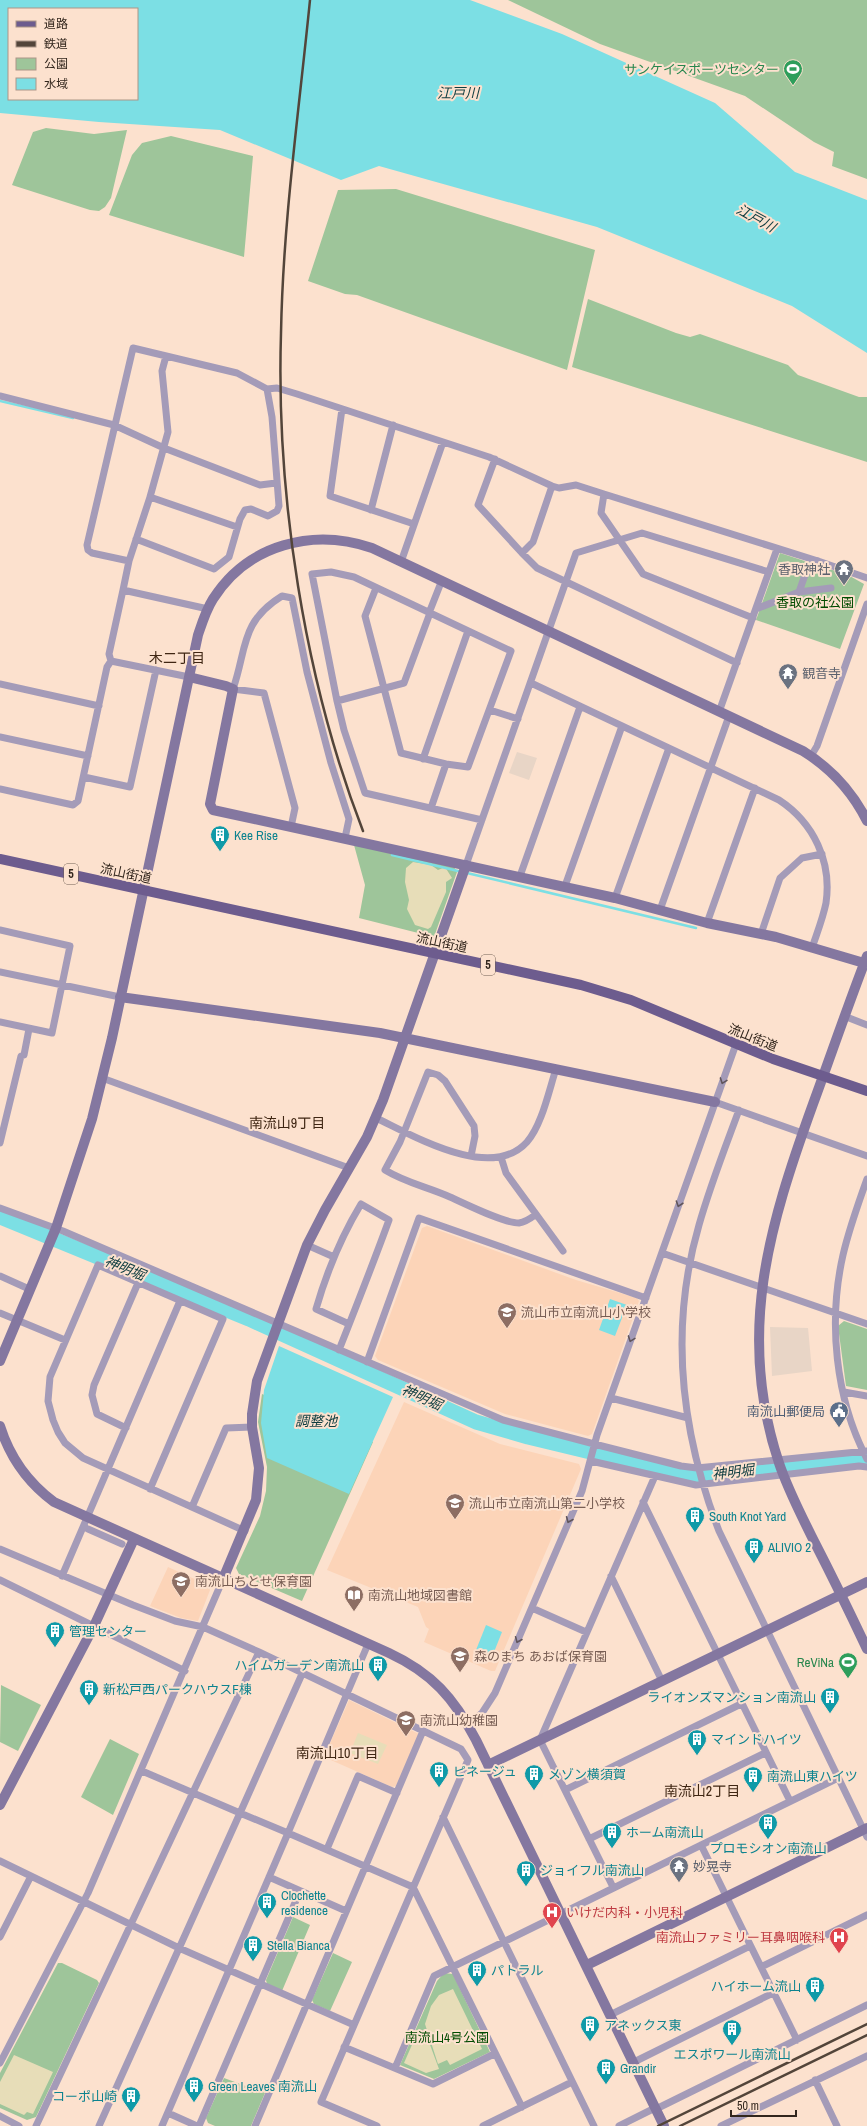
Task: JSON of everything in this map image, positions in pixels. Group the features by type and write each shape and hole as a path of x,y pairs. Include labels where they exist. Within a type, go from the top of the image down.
{"main road":[{"name":"流山街道","path":"0,859 551,978 602,991 656,1010 736,1044 867,1091"}],"street":[{"path":"129,561 88,550 114,425 133,348 237,373 267,388 277,388 393,424 495,459 552,486 559,488 576,485 818,561 867,578"},
{"path":"0,789 73,805 78,801 107,667 111,661 109,654 129,561 150,497 168,432 162,371 166,356"},
{"path":"136,539 214,568 229,557 245,510 251,509 268,516 277,511 279,506 272,417 267,388"},
{"path":"0,396 114,425 164,448 260,485 276,483"},
{"path":"342,409 330,496 414,524"},
{"path":"371,510 393,424"},
{"path":"401,562 443,442"},
{"path":"495,459 478,505 536,568 737,663"},
{"path":"522,553 533,542 552,486"},
{"path":"604,494 600,513 643,574 753,618"},
{"path":"150,497 238,527"},
{"path":"0,2063 84,1902 185,1672 256,1500 259,1479 258,1460 252,1427 255,1390 307,1245 376,1118 576,553 642,533 769,572"},
{"path":"0,1361 16,1319 53,1234 78,1165 102,1078 198,635 208,609 222,587 240,568 259,556 276,548 299,541 331,538 354,542 401,562 442,580 811,756 840,780 867,821"},
{"path":"660,910 710,768 737,663 777,549"},
{"path":"799,592 805,575 818,561"},
{"path":"376,588 365,616 400,753 465,768 470,765 511,651 468,630 430,613 376,588 347,575 331,572 312,574 337,700 347,738 365,793 369,796 482,820"},
{"path":"337,700 404,683 442,580"},
{"path":"756,609 799,592 831,588"},
{"path":"123,590 208,609"},
{"path":"345,838 349,819 316,709 292,598 282,596 273,601 253,623 245,639 233,689 210,808 213,810 565,886 707,923 866,959 802,1132 773,1226 761,1286 758,1331 760,1373 767,1417 780,1467 867,1649"},
{"path":"811,756 817,746 867,604"},
{"path":"423,759 468,630"},
{"path":"111,661 189,677 233,689 264,694 295,808 291,827"},
{"path":"84,777 130,787 156,670"},
{"path":"531,683 755,788 779,800 798,814 812,833 822,854 827,876 827,895 824,912 812,948"},
{"path":"0,684 98,706"},
{"path":"520,876 580,707"},
{"path":"490,710 518,720"},
{"path":"565,886 622,726"},
{"path":"0,737 88,756"},
{"path":"615,898 669,748"},
{"path":"430,808 446,764"},
{"path":"707,923 755,788"},
{"path":"761,934 780,878 802,858 822,854"},
{"path":"0,930 70,946 52,1032 0,1022"},
{"path":"0,972 120,997 380,1033 715,1102 867,1156"},
{"path":"844,1016 867,1025"},
{"path":"0,1144 21,1056 24,1055 29,1028"},
{"path":"468,1724 476,1719 492,1698 582,1491 592,1459 594,1446 736,1044"},
{"path":"376,1118 446,1150 488,1159 501,1157 519,1149 534,1132 556,1069"},
{"path":"471,1156 475,1136 474,1126 445,1081 438,1075 428,1072 405,1132 385,1170 403,1181 449,1196 481,1211 512,1222 527,1221 535,1215"},
{"path":"102,1078 350,1168"},
{"path":"586,1965 726,1897 866,1832 838,1778 719,1531 697,1468 688,1418 683,1379 682,1350 685,1297 690,1262 699,1224 739,1110"},
{"path":"501,1157 506,1174 563,1251"},
{"path":"867,1179 842,1256 836,1313 838,1361 844,1392 854,1429 865,1450 867,1459"},
{"path":"339,1350 349,1324 389,1220 360,1204 334,1257 316,1308 349,1324"},
{"path":"0,1208 53,1234 276,1330 339,1350 503,1420 594,1446 681,1466 697,1468 867,1467"},
{"path":"367,1362 419,1218 646,1298"},
{"path":"307,1245 334,1257"},
{"path":"662,1253 761,1286 867,1324"},
{"path":"150,1489 223,1319 98,1265 53,1367 49,1387 48,1400 53,1420 65,1443 83,1458 108,1470 150,1489 192,1507 244,1531"},
{"path":"0,1276 30,1289"},
{"path":"126,1428 98,1414 92,1395 94,1385 138,1283"},
{"path":"62,1576 180,1301"},
{"path":"0,1313 65,1340"},
{"path":"844,1392 867,1396"},
{"path":"611,1398 688,1418"},
{"path":"0,1426 14,1461 28,1479 54,1502 86,1518 402,1659 427,1675 445,1691 468,1724 664,2126"},
{"path":"192,1507 226,1428 252,1427"},
{"path":"592,1459 654,1476 702,1485 780,1467 865,1450"},
{"path":"613,1887 540,1740 654,1476"},
{"path":"643,1502 765,1753 790,1801"},
{"path":"88,1529 122,1544"},
{"path":"0,1805 94,1626 134,1539"},
{"path":"0,1549 108,1595 175,1621 203,1627 259,1652 302,1674 461,1749 468,1760 321,2102 377,2126"},
{"path":"611,1576 662,1681"},
{"path":"0,1580 185,1672"},
{"path":"488,1765 867,1582"},
{"path":"532,1608 586,1632"},
{"path":"162,2126 368,1644"},
{"path":"36,2126 259,1652"},
{"path":"99,2126 302,1674"},
{"path":"565,1790 741,1704"},
{"path":"255,2126 423,1731"},
{"path":"589,1839 765,1753"},
{"path":"142,1771 365,1865 413,1887 494,2054 522,2107"},
{"path":"326,1849 358,1776 397,1793"},
{"path":"394,2068 434,1976 838,1778"},
{"path":"443,1817 594,2126"},
{"path":"701,1845 797,2040"},
{"path":"0,1861 179,1948 354,2025"},
{"path":"0,1937 31,1876"},
{"path":"269,1877 346,1911"},
{"path":"168,2114 198,2126 300,1891"},
{"path":"761,1967 867,1915"},
{"path":"610,2015 750,1946"},
{"path":"634,2062 773,1993"},
{"path":"619,2126 867,2005"},
{"path":"344,2047 433,2084 494,2054"},
{"path":"721,2126 867,2056"},
{"path":"815,2080 837,2126"},
{"path":"483,2126 572,2082"},
{"path":"0,2116 20,2126"}],"shaded area":[{"path":"517,752 537,758 529,780 509,773"},
{"name":"流山市立南流山小学校","path":"427,1226 576,1280 637,1298 639,1301 592,1434 588,1436 505,1414 378,1360 375,1356 422,1228"},
{"path":"770,1327 808,1328 812,1371 772,1376"},
{"name":"流山市立南流山第二小学校","path":"404,1402 500,1444 579,1464 581,1469 495,1671 491,1671 424,1642 429,1629 426,1627 418,1607 327,1570"},
{"name":"南流山ちとせ保育園","path":"168,1567 208,1585 210,1590 198,1621 181,1618 150,1606"},
{"path":"349,1700 419,1734 396,1786 392,1787 324,1757"}],"green space":[{"name":"サンケイスポーツセンター","path":"508,0 867,0 867,179 832,166 834,152 814,142 745,96 600,44"},
{"path":"46,128 94,134 127,130 111,198 105,207 99,211 90,210 12,185 33,132"},
{"path":"171,136 253,156 244,257 109,215 132,155 142,143"},
{"path":"396,189 595,250 567,370 357,295 345,294 308,281 338,190"},
{"path":"588,299 676,333 690,337 700,334 788,365 798,375 859,397 867,397 867,462 572,367"},
{"name":"香取の社公園","path":"780,553 848,575 864,584 840,649 756,620"},
{"path":"354,845 454,867 457,872 434,937 359,918 365,885"},
{"path":"844,1321 867,1329 867,1390 846,1386 838,1326"},
{"path":"262,1394 373,1442 302,1601 239,1574 236,1568 260,1516 266,1491 267,1467 258,1422"},
{"path":"1,1685 41,1705 18,1751 0,1742"},
{"path":"110,1739 139,1754 113,1815 81,1797"},
{"path":"293,1917 310,1925 282,1991 267,1984 266,1980"},
{"path":"333,1953 352,1962 330,2011 314,2004 312,2000"},
{"path":"58,1963 62,1963 97,1980 99,1983 36,2117 27,2120 0,2108 0,2073"},
{"name":"南流山4号公園","path":"444,1973 453,1974 490,2052 434,2079 400,2065 437,1981"},
{"path":"224,2078 265,2093 251,2126 215,2126 208,2123 206,2118"}],"sand":[{"path":"413,862 431,865 438,870 445,867 452,878 446,882 446,892 431,927 428,929 415,925 407,909 409,900 405,882 406,868"},
{"path":"358,1733 387,1745 378,1764 350,1753"},
{"path":"453,1989 482,2049 450,2065 447,2060 438,2064 425,2024 431,2006 439,1995"},
{"path":"418,2031 426,2034 439,2069 426,2073 404,2063"},
{"path":"14,2055 53,2072 33,2114 27,2112 24,2115 0,2104 0,2082"}],"water":[{"name":"江戸川","path":"0,0 470,0 562,34 715,103 795,172 867,200 867,353 792,306 597,227 379,166 341,180 220,130 99,122 0,113"},
{"path":"610,1299 627,1305 615,1336 599,1330"},
{"name":"調整池","path":"279,1346 393,1397 349,1494 267,1458 261,1423 264,1390"},
{"path":"486,1625 502,1632 490,1662 474,1655"}],"waterway":[{"path":"0,401 73,418"},
{"path":"392,855 462,872"},
{"path":"467,873 696,928"},
{"name":"神明堀","path":"0,1217 249,1319 476,1422 528,1437 694,1477 855,1457 867,1459"}],"railway":[{"path":"310,0 292,166 282,291 281,395 283,458 289,522 298,586 310,649 325,712 342,773 363,831"},
{"path":"658,2126 867,2024"},
{"path":"680,2126 867,2035"}],"place":[{"name":"サンケイスポーツセンター","path":"793,86"},
{"name":"香取神社","path":"844,586"},
{"name":"観音寺","path":"788,690"},
{"name":"Kee Rise","path":"220,852"},
{"name":"流山市立南流山小学校","path":"507,1329"},
{"name":"南流山郵便局","path":"839,1428"},
{"name":"流山市立南流山第二小学校","path":"455,1520"},
{"name":"South Knot Yard","path":"695,1533"},
{"name":"ALIVIO 2","path":"754,1564"},
{"name":"南流山ちとせ保育園","path":"181,1598"},
{"name":"南流山地域図書館","path":"354,1612"},
{"name":"管理センター","path":"55,1648"},
{"name":"森のまち あおば保育園","path":"460,1673"},
{"name":"ReViNa","path":"848,1679"},
{"name":"ハイムガーデン南流山","path":"378,1682"},
{"name":"新松戸西パークハウスF棟","path":"89,1706"},
{"name":"ライオンズマンション南流山","path":"830,1714"},
{"name":"南流山幼稚園","path":"406,1737"},
{"name":"マインドハイツ","path":"697,1756"},
{"name":"ピネージュ","path":"439,1788"},
{"name":"メゾン横須賀","path":"534,1791"},
{"name":"南流山東ハイツ","path":"753,1793"},
{"name":"プロモシオン南流山","path":"768,1840"},
{"name":"ホーム南流山","path":"612,1849"},
{"name":"妙晃寺","path":"679,1883"},
{"name":"ジョイフル南流山","path":"526,1887"},
{"name":"Clochette residence","path":"267,1919"},
{"name":"いけだ内科・小児科","path":"552,1929"},
{"name":"南流山ファミリー耳鼻咽喉科","path":"839,1954"},
{"name":"Stella Bianca","path":"253,1962"},
{"name":"パトラル","path":"477,1987"},
{"name":"ハイホーム流山","path":"815,2003"},
{"name":"アネックス東","path":"590,2042"},
{"name":"エスポワール南流山","path":"732,2046"},
{"name":"Grandir","path":"606,2085"},
{"name":"Green Leaves 南流山","path":"194,2103"},
{"name":"コーポ山崎","path":"131,2113"}],"district":[{"name":"木二丁目","path":"177,658"},
{"name":"南流山9丁目","path":"287,1123"},
{"name":"南流山10丁目","path":"337,1753"},
{"name":"南流山2丁目","path":"702,1791"}]}
